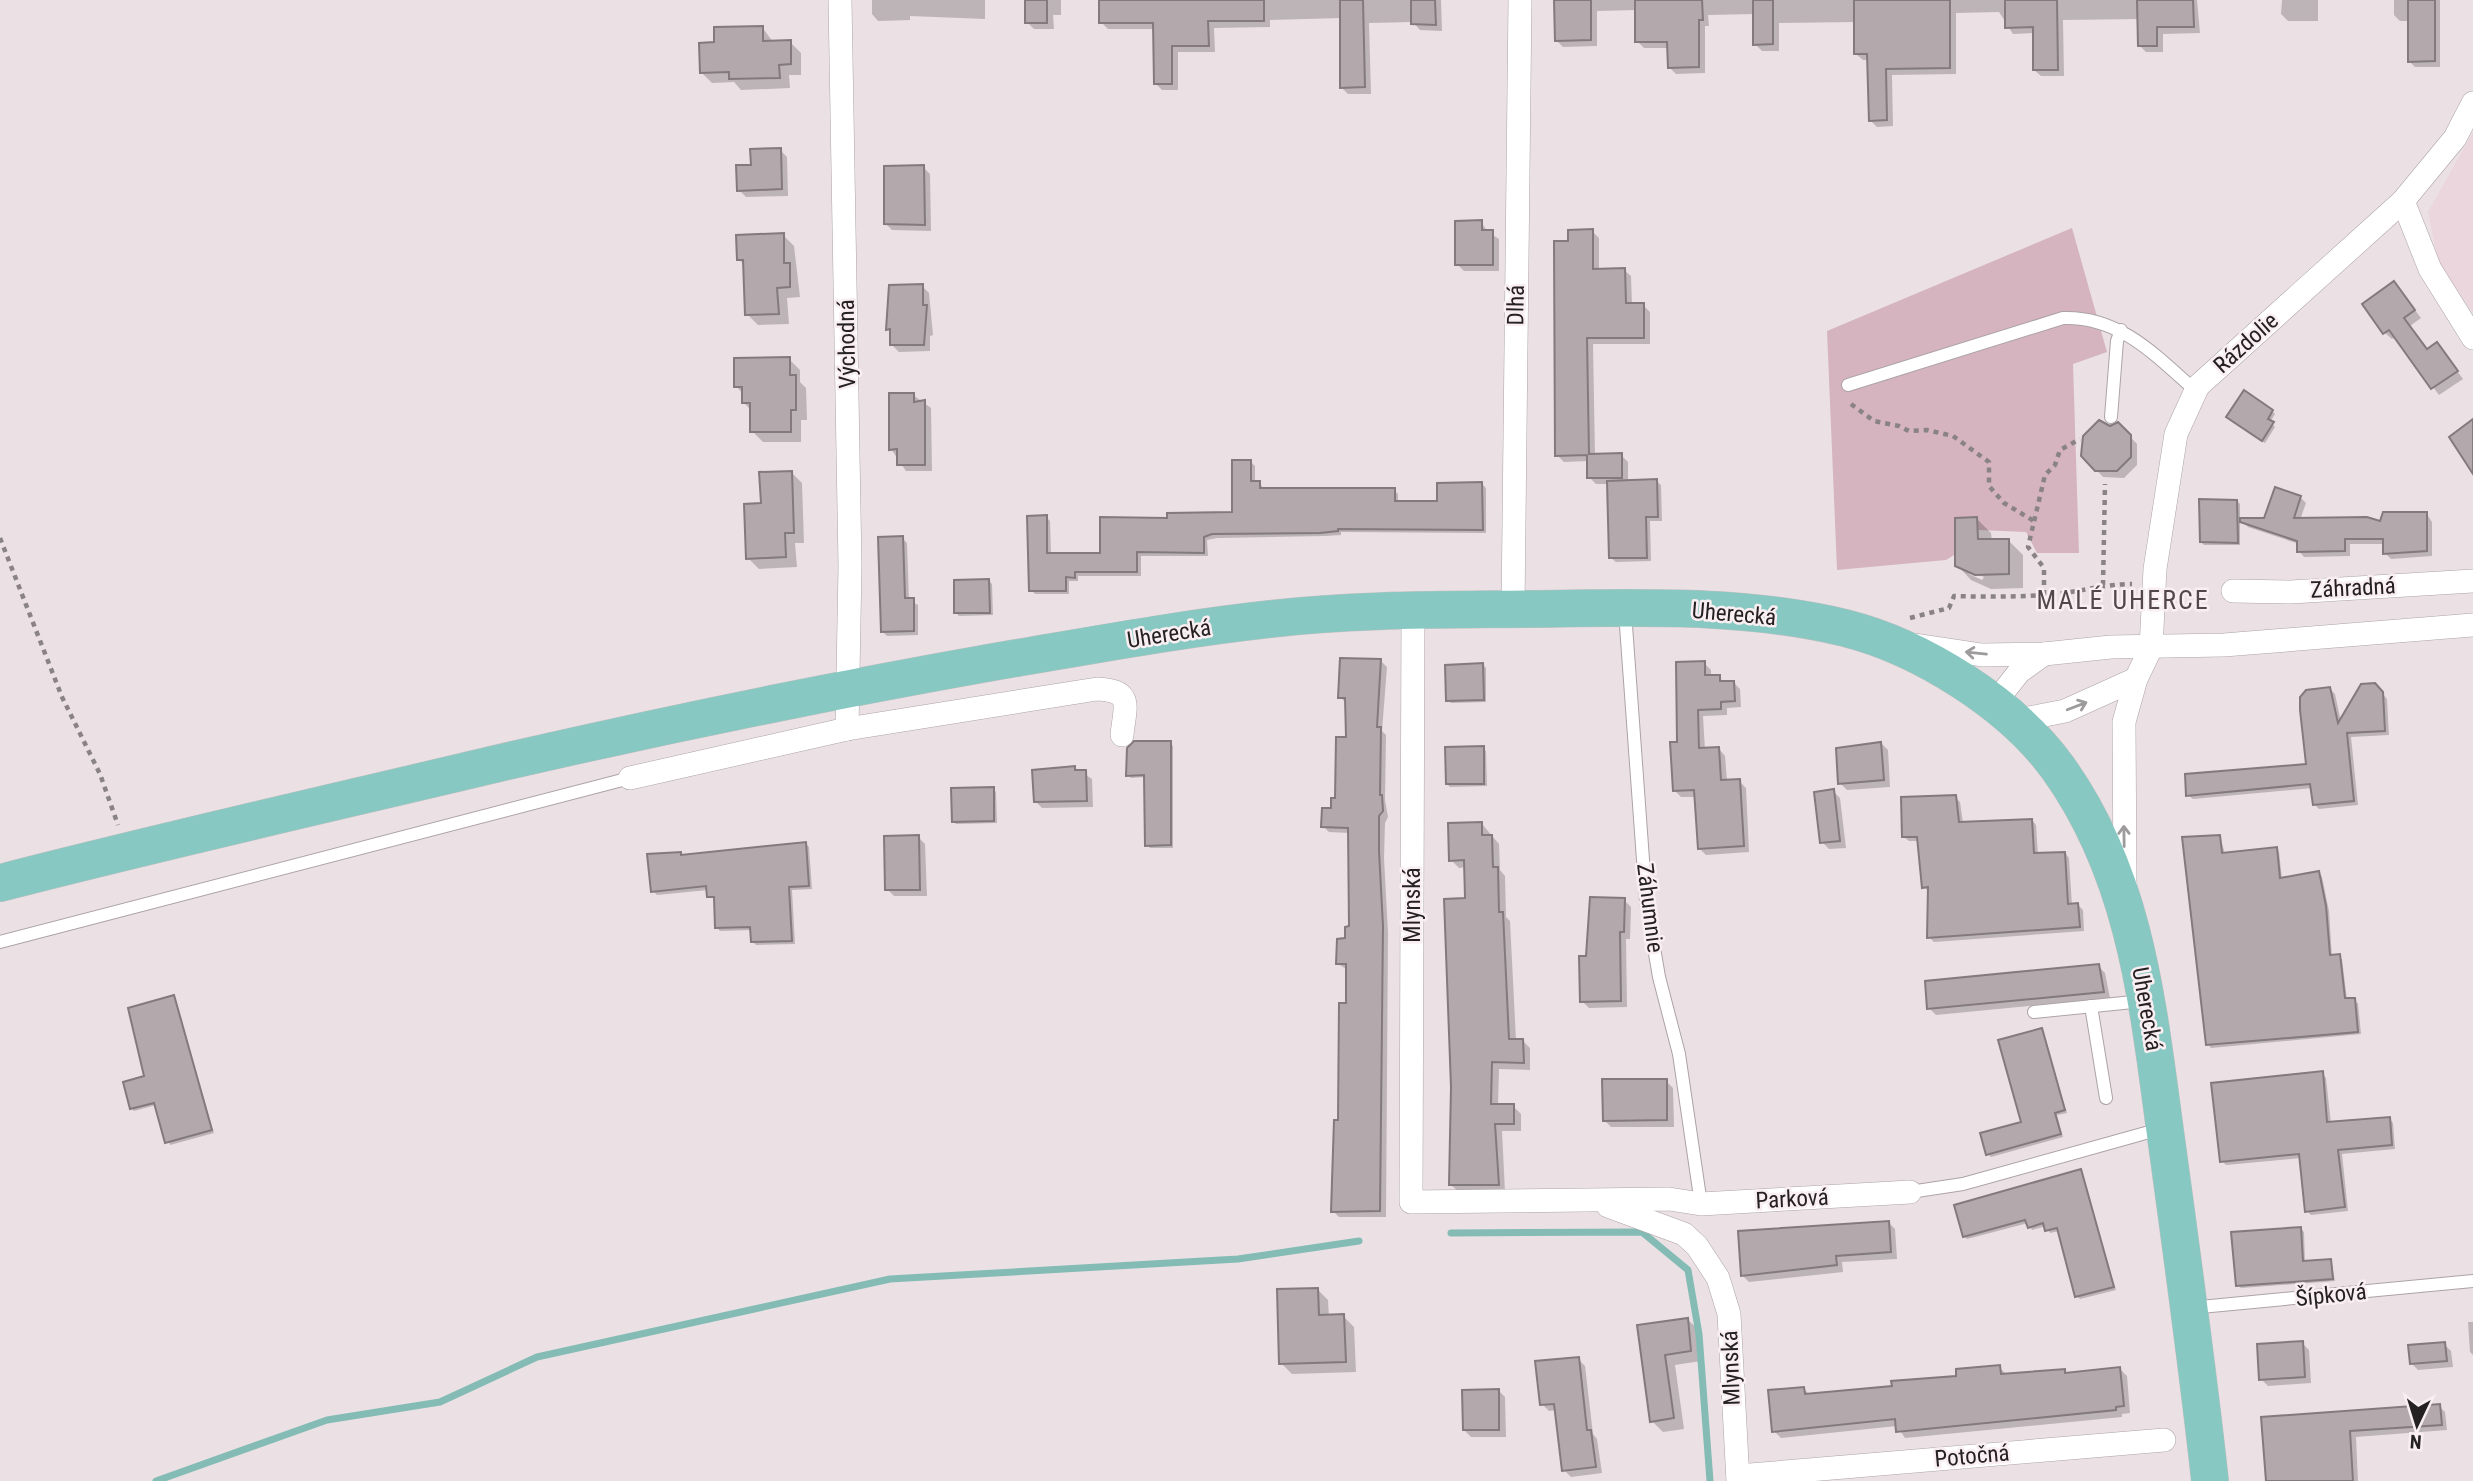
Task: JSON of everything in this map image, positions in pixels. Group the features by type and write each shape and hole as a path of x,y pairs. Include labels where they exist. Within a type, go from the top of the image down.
{"main road":[{"name":"Uherecká","path":"0,883 638,731 847,688 1272,618 1413,609 1624,608 1738,613 1842,627 1898,631 2003,713 2056,764 2113,866 2126,904 2147,1000 2190,1308 2210,1481"}],"street":[{"name":"Východná","path":"840,0 850,566 846,729"},
{"name":"Dlhá","path":"1513,609 1520,0"},
{"name":"Rázdolie","path":"2151,648 2155,569 2167,481 2176,434 2196,391 2403,201 2455,138 2473,103"},
{"path":"2403,201 2430,269 2473,338"},
{"name":"Záhradná","path":"2233,591 2291,592 2473,581"},
{"name":"Mlynská","path":"1411,1202 1413,609"},
{"path":"1898,631 1982,655 2044,654 2111,647 2151,648 2473,625"},
{"path":"2126,904 2123,722 2136,679 2151,648"},
{"path":"2044,654 2019,672 2003,713 2065,711 2136,679"},
{"path":"629,778 846,729 1097,689 1121,693 1125,700 1122,735"},
{"name":"Parková","path":"1411,1202 1598,1202 1669,1199 1701,1204 1910,1192"},
{"name":"Mlynská","path":"1598,1202 1684,1234 1698,1246 1718,1278 1729,1314 1738,1478"},
{"name":"Potočná","path":"1738,1478 2164,1440"}],"lane":[{"path":"1848,385 2063,318 2087,317 2121,330 2138,340 2196,391"},
{"path":"2111,417 2117,341 2121,330"},
{"name":"Záhumnie","path":"1624,608 1646,901 1659,977 1679,1054 1701,1204"},
{"path":"0,942 629,778"},
{"path":"2034,1012 2147,1000"},
{"path":"2091,1006 2106,1098"},
{"name":"Parková","path":"1910,1192 1963,1184 2164,1128"},
{"name":"Šípková","path":"2190,1308 2473,1281"}],"path":[{"path":"1848,385 1848,402 1874,421 1909,431 1927,430 1953,436 1989,462 1989,486 2004,503 2034,521"},
{"path":"2044,595 2044,568 2028,547 2034,521 2045,475 2055,465 2060,450 2080,439"},
{"path":"2103,584 2105,484"},
{"path":"0,538 62,696 100,774 127,851"},
{"path":"1898,631 1949,608 1954,596 2044,595 2103,584 2138,584"}],"shaded area":[{"path":"2473,132 2473,313 2438,261 2428,212"},
{"path":"2072,228 2107,352 2073,364 2079,553 2037,553 2026,532 1978,530 1976,522 1955,521 1954,555 1946,560 1837,570 1827,331"}],"building":[{"path":"1025,0 1047,0 1047,23 1025,23"},
{"path":"1099,0 1264,0 1264,21 1208,21 1209,46 1172,46 1172,84 1154,84 1153,23 1099,23"},
{"path":"1340,0 1363,0 1365,87 1340,88"},
{"path":"1411,0 1435,0 1436,25 1411,24"},
{"path":"1554,0 1591,0 1591,40 1555,41"},
{"path":"1635,0 1702,0 1703,20 1699,20 1699,67 1668,68 1667,42 1635,42"},
{"path":"1753,0 1773,0 1773,44 1753,45"},
{"path":"1854,0 1950,0 1950,68 1886,69 1887,120 1869,121 1867,54 1854,54"},
{"path":"2005,0 2057,0 2058,70 2033,70 2033,27 2005,28"},
{"path":"2137,0 2193,0 2194,27 2157,27 2157,46 2138,46"},
{"path":"2408,0 2435,0 2435,61 2408,62"},
{"path":"763,26 763,41 791,40 791,64 779,65 780,78 729,79 729,72 700,73 699,43 714,42 714,27"},
{"path":"781,148 782,189 737,191 736,165 751,165 750,149"},
{"path":"924,165 925,225 884,224 884,166"},
{"path":"1482,220 1482,230 1493,230 1493,265 1455,265 1455,221"},
{"path":"1593,229 1593,269 1625,268 1626,303 1644,303 1644,338 1587,338 1589,454 1622,453 1622,478 1587,478 1587,455 1555,456 1554,241 1568,241 1568,230"},
{"path":"784,233 784,263 790,263 790,287 777,288 779,314 745,315 743,260 737,260 736,235"},
{"path":"2394,281 2415,310 2404,318 2427,349 2437,342 2458,371 2431,389 2389,330 2383,334 2362,304"},
{"path":"923,284 923,305 927,305 924,345 890,345 890,329 886,330 889,285"},
{"path":"790,357 790,375 796,375 796,410 791,410 791,432 750,432 750,403 742,403 742,387 734,387 734,358"},
{"path":"2244,390 2273,410 2268,419 2274,422 2262,441 2226,417"},
{"path":"889,393 914,393 914,402 925,400 925,465 897,465 897,449 889,450"},
{"path":"2473,419 2473,474 2449,437"},
{"path":"2099,420 2110,426 2118,422 2131,435 2131,457 2117,471 2095,471 2081,456 2083,436"},
{"path":"1232,460 1251,460 1251,481 1260,481 1260,488 1395,488 1395,501 1437,501 1437,483 1482,482 1483,530 1338,529 1320,533 1212,534 1204,537 1204,553 1137,552 1137,572 1075,572 1075,578 1066,577 1066,591 1029,591 1027,516 1047,515 1047,553 1100,553 1100,517 1167,518 1167,513 1232,512"},
{"path":"792,471 794,533 785,533 786,557 746,559 744,504 761,503 759,472"},
{"path":"1657,479 1658,517 1646,517 1647,558 1609,558 1607,481"},
{"path":"2275,487 2301,496 2294,518 2367,517 2380,521 2383,512 2427,512 2427,551 2383,554 2383,539 2345,539 2345,551 2297,552 2297,541 2240,522 2240,518 2264,518"},
{"path":"2199,499 2237,500 2238,543 2200,542"},
{"path":"1977,517 1978,539 2009,539 2009,574 1975,575 1955,566 1955,518"},
{"path":"903,536 905,598 914,598 914,631 881,632 878,537"},
{"path":"989,579 990,613 954,613 954,580"},
{"path":"1340,658 1381,659 1377,727 1381,727 1380,795 1383,811 1379,816 1383,926 1380,1211 1331,1212 1334,1120 1338,1120 1339,1003 1346,1003 1346,964 1336,964 1337,939 1345,938 1345,927 1349,926 1348,828 1321,827 1322,808 1331,808 1331,798 1335,798 1336,737 1346,737 1345,698 1338,698"},
{"path":"1705,661 1705,675 1720,675 1720,681 1734,681 1735,701 1721,702 1721,709 1698,710 1699,748 1719,747 1721,780 1740,779 1744,846 1698,849 1694,790 1673,791 1670,742 1677,742 1676,662"},
{"path":"1483,663 1484,700 1446,701 1445,665"},
{"path":"2375,683 2383,692 2385,731 2347,733 2354,801 2313,805 2310,784 2186,796 2185,774 2306,764 2300,697 2306,690 2330,687 2338,723 2361,684"},
{"path":"1134,741 1171,741 1171,845 1145,846 1144,775 1126,776 1127,748"},
{"path":"1881,742 1884,780 1838,784 1836,748"},
{"path":"1484,746 1484,784 1446,784 1445,747"},
{"path":"1075,766 1075,770 1086,770 1087,801 1034,802 1032,770"},
{"path":"994,787 994,821 952,822 951,788"},
{"path":"1834,789 1840,841 1820,843 1814,792"},
{"path":"1956,795 1959,822 2032,819 2034,853 2065,852 2068,904 2078,903 2080,927 1927,938 1928,887 1922,888 1917,837 1902,837 1901,797"},
{"path":"1482,822 1482,835 1492,835 1493,867 1498,867 1499,912 1503,912 1509,1039 1523,1039 1524,1063 1492,1062 1491,1104 1514,1104 1514,1124 1495,1124 1499,1185 1449,1185 1451,1087 1444,899 1465,898 1464,860 1449,861 1448,823"},
{"path":"919,835 920,890 885,890 884,836"},
{"path":"2220,835 2222,853 2277,847 2280,878 2319,871 2326,906 2330,955 2340,954 2345,998 2355,998 2358,1032 2206,1045 2182,837"},
{"path":"806,842 809,886 789,887 792,941 751,942 750,927 715,928 714,897 707,897 706,886 651,892 647,854 681,852 681,855"},
{"path":"1590,897 1625,898 1624,932 1620,932 1621,1001 1580,1002 1579,956 1586,956"},
{"path":"2099,964 2104,992 1927,1009 1925,981"},
{"path":"174,995 212,1130 165,1143 154,1103 130,1109 123,1082 144,1076 128,1008"},
{"path":"2042,1028 2065,1110 2055,1113 2061,1134 1986,1155 1980,1133 2021,1122 1998,1040"},
{"path":"2323,1071 2327,1122 2390,1117 2392,1145 2338,1150 2345,1207 2305,1212 2299,1154 2220,1162 2211,1083"},
{"path":"1602,1079 1667,1079 1667,1120 1603,1121"},
{"path":"2081,1169 2114,1287 2075,1297 2057,1228 2045,1231 2043,1223 2028,1228 2025,1220 1963,1237 1954,1205"},
{"path":"1889,1221 1891,1252 1836,1256 1837,1265 1741,1276 1738,1231"},
{"path":"2301,1227 2303,1261 2331,1259 2333,1279 2236,1286 2231,1232"},
{"path":"1318,1288 1319,1315 1344,1314 1346,1362 1279,1364 1277,1289"},
{"path":"1688,1318 1691,1351 1665,1355 1674,1418 1650,1422 1637,1325"},
{"path":"2303,1341 2305,1377 2259,1380 2257,1344"},
{"path":"2445,1342 2447,1361 2410,1364 2408,1345"},
{"path":"1579,1357 1587,1430 1591,1430 1596,1467 1562,1471 1554,1404 1540,1405 1535,1361"},
{"path":"2000,1365 2001,1374 2065,1369 2065,1373 2120,1367 2124,1406 2116,1407 2116,1410 1896,1432 1895,1419 1772,1432 1768,1390 1804,1387 1805,1394 1892,1386 1891,1381 1956,1376 1956,1369"},
{"path":"1499,1389 1499,1430 1463,1430 1462,1390"},
{"path":"2440,1404 2442,1425 2350,1431 2353,1481 2266,1481 2261,1417"}],"waterway":[{"path":"1451,1233 1642,1232 1688,1270 1699,1334 1710,1481"},
{"path":"156,1481 327,1420 440,1402 537,1357 890,1279 1238,1259 1359,1241"}],"district":[{"name":"MALÉ UHERCE","path":"2123,600"}]}
